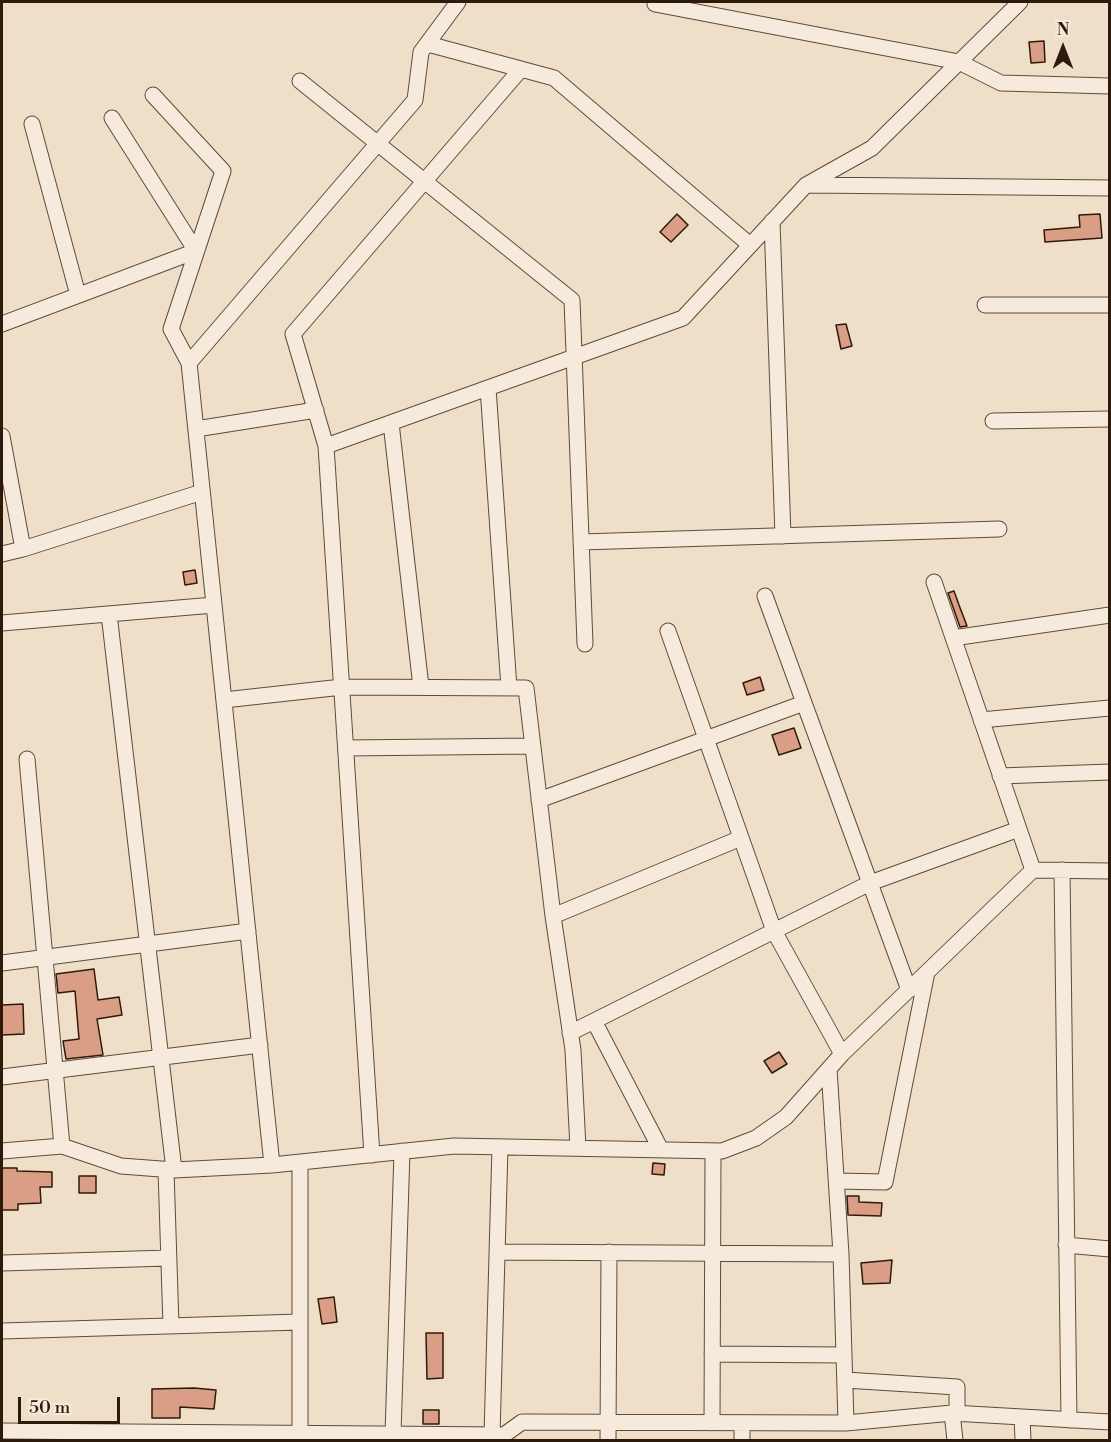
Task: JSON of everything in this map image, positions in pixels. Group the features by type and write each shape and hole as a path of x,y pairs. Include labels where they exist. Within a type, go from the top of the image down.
{"street":[{"path":"189,363 415,100 422,52 458,2"},
{"path":"326,446 683,318 806,185 872,148 1020,2"},
{"path":"655,3 959,62 1001,83 1110,86"},
{"path":"428,44 554,78 750,245"},
{"path":"372,1155 326,446 293,334 521,69"},
{"path":"300,81 572,300 585,644"},
{"path":"153,95 223,171 171,329 189,363 272,1165"},
{"path":"112,118 196,251"},
{"path":"32,124 78,295"},
{"path":"806,185 1110,188"},
{"path":"772,221 783,536"},
{"path":"2,324 196,251"},
{"path":"985,304 1110,305"},
{"path":"488,388 509,688"},
{"path":"196,429 316,410"},
{"path":"993,421 1110,419"},
{"path":"391,423 422,687"},
{"path":"2,436 23,549"},
{"path":"2,554 202,492"},
{"path":"581,542 999,529"},
{"path":"934,582 1033,870"},
{"path":"765,596 909,990"},
{"path":"2,623 214,605"},
{"path":"109,614 161,1057 170,1170 171,1326"},
{"path":"953,638 1110,615"},
{"path":"668,631 774,931 842,1054"},
{"path":"224,700 342,687 526,688 553,916 570,1033 578,1148"},
{"path":"539,800 804,703"},
{"path":"981,720 1110,708"},
{"path":"346,748 533,746"},
{"path":"27,759 62,1146"},
{"path":"1000,776 1110,772"},
{"path":"570,1033 870,884 1019,829"},
{"path":"553,916 741,838"},
{"path":"2,1151 62,1146 121,1166 170,1170 272,1165 454,1146 722,1151 756,1138 786,1117 842,1054 1033,870 1110,871"},
{"path":"1062,870 1068,1420"},
{"path":"2,963 248,931"},
{"path":"837,1181 885,1182 927,972"},
{"path":"594,1021 661,1150"},
{"path":"2,1077 260,1044"},
{"path":"829,1068 841,1254 846,1423"},
{"path":"500,1147 497,1252 500,1437"},
{"path":"400,1436 402,1151"},
{"path":"712,1423 713,1151"},
{"path":"300,1162 300,1437"},
{"path":"1066,1245 1110,1249"},
{"path":"497,1252 841,1254"},
{"path":"608,1440 609,1252"},
{"path":"2,1263 169,1258"},
{"path":"2,1331 300,1322"},
{"path":"712,1354 844,1355"},
{"path":"844,1380 957,1387 955,1440"},
{"path":"2,1431 198,1436 500,1437 522,1422 846,1423 955,1413 1110,1422"},
{"path":"1022,1417 1023,1440"},
{"path":"742,1423 742,1440"}],"building":[{"path":"1044,41 1045,62 1031,63 1029,42"},
{"path":"677,214 688,225 671,242 660,232"},
{"path":"1100,214 1102,238 1045,242 1044,230 1080,227 1079,215"},
{"path":"846,324 852,346 841,349 836,325"},
{"path":"195,570 197,583 185,585 183,572"},
{"path":"954,591 967,626 960,627 948,593"},
{"path":"760,677 764,690 747,695 743,683"},
{"path":"794,728 801,748 779,755 772,735"},
{"path":"94,969 98,1000 119,997 122,1015 97,1019 103,1055 66,1059 63,1041 79,1039 75,991 58,993 56,974"},
{"path":"23,1004 24,1034 2,1035 2,1005"},
{"path":"779,1052 787,1064 772,1073 764,1061"},
{"path":"653,1163 665,1164 664,1175 652,1174"},
{"path":"2,1168 52,1172 52,1187 40,1187 41,1203 18,1204 18,1210 2,1210"},
{"path":"79,1176 96,1176 96,1193 79,1193"},
{"path":"847,1196 859,1196 859,1202 882,1203 881,1216 848,1215"},
{"path":"892,1260 890,1283 863,1284 861,1263"},
{"path":"334,1297 337,1322 322,1324 318,1299"},
{"path":"426,1333 443,1333 443,1378 427,1379"},
{"path":"152,1389 216,1390 214,1409 180,1407 180,1418 152,1418"},
{"path":"423,1410 439,1410 439,1424 423,1424"}]}
